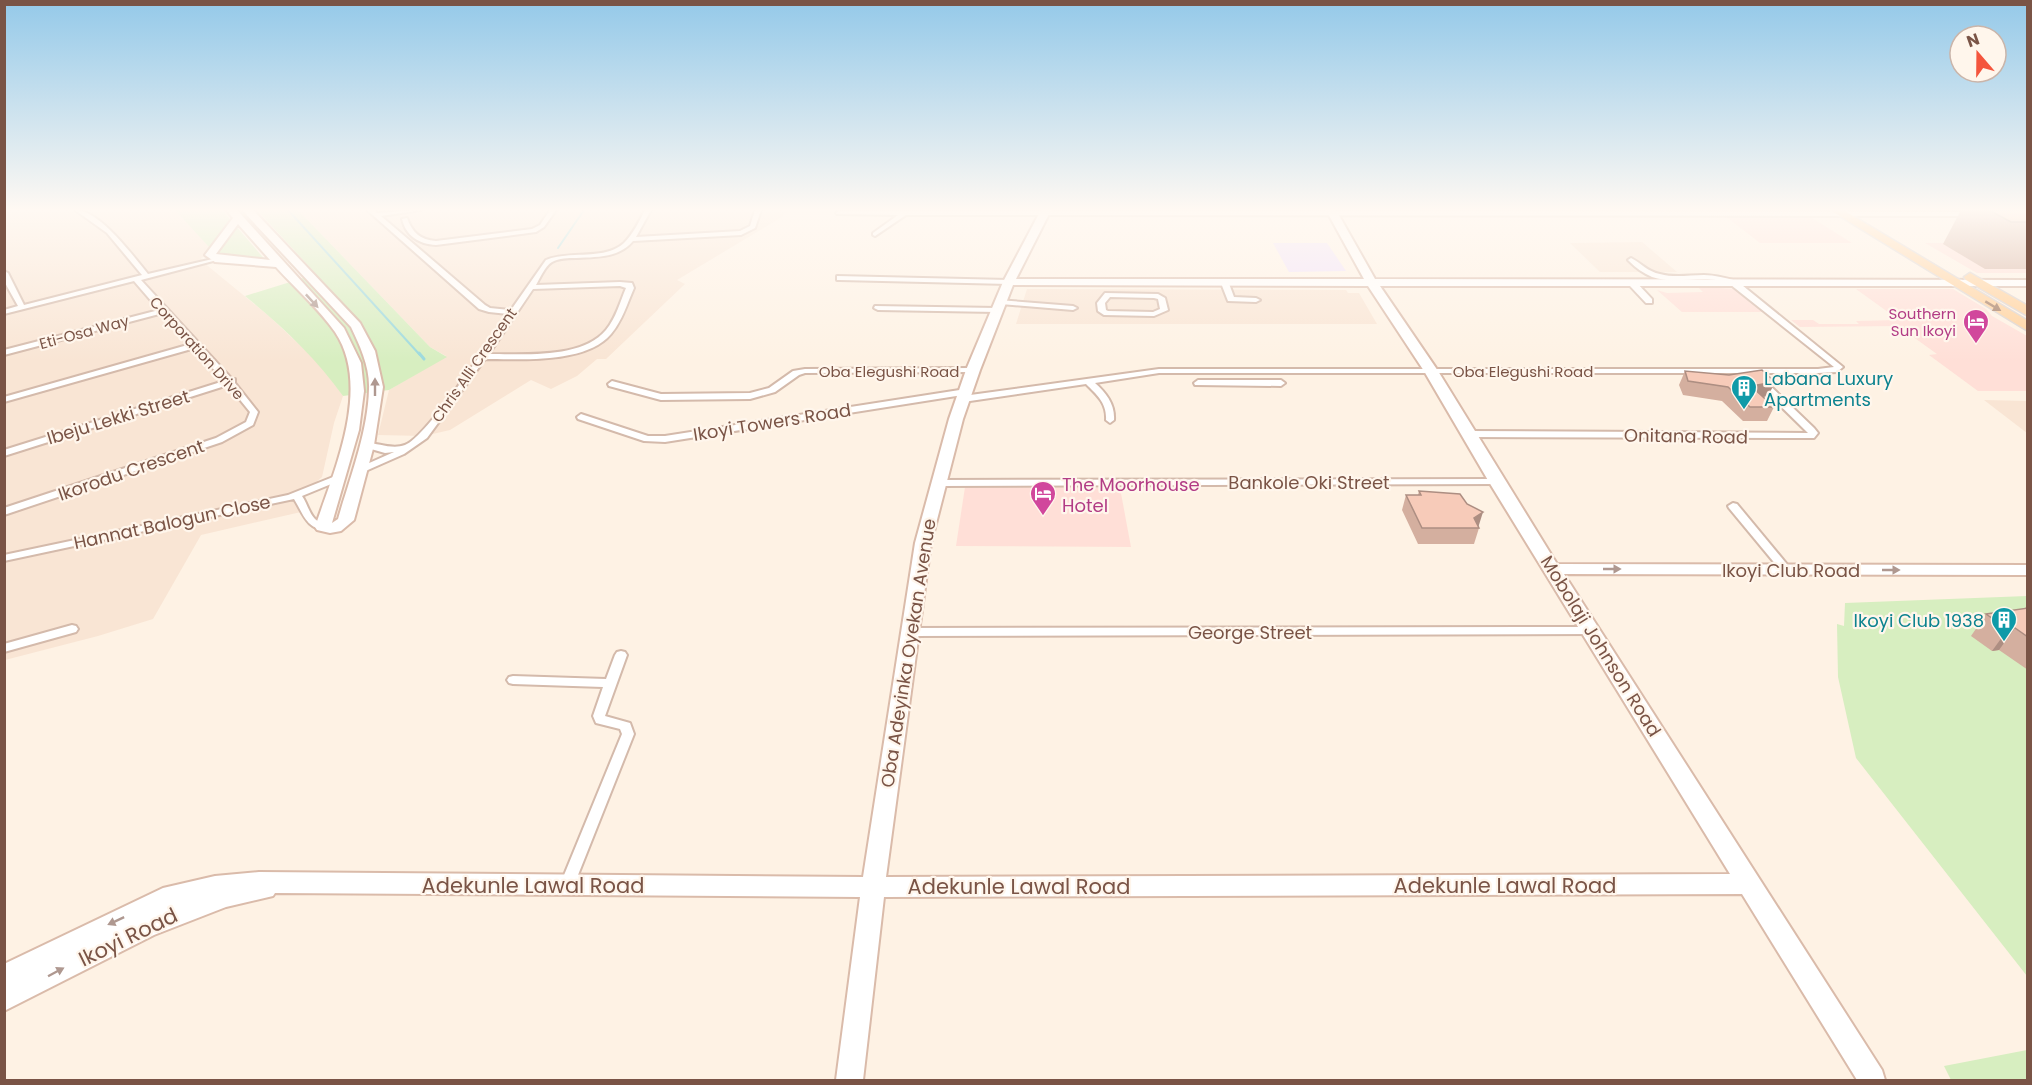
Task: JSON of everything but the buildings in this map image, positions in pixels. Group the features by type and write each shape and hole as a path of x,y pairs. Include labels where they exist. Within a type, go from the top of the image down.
{"main road":[{"path":"247,261 279,264"},
{"path":"276,261 340,331 354,363 357,382 355,407 338,478 323,527 331,529 340,526 346,520 367,445 376,387 369,351 360,333 287,261"},
{"name":"Oba Adeyinka Oyekan Avenue","path":"850,1080 873,886 923,543 973,370 1020,261"},
{"name":"Mobolaji Johnson Road","path":"1359,261 1431,371 1497,482 1554,569 1590,631 1872,1080"},
{"path":"1919,261 2028,327"},
{"path":"1942,261 2028,312"},
{"path":"1009,282 2028,283"},
{"name":"Ikoyi Club Road","path":"1554,569 2028,570"},
{"name":"Adekunle Lawal Road","path":"176,903 226,897 289,884 873,886 1750,884"},
{"name":"Ikoyi Road","path":"4,977 176,903"},
{"name":"Ikoyi Road","path":"4,999 135,932 176,903"}],"street":[{"name":"Corporation Drive","path":"130,261 162,311 232,381 254,412 253,418"},
{"path":"4,312 199,261"},
{"path":"427,261 482,307 489,310 513,312"},
{"name":"Chris Alli Crescent","path":"361,470 394,456 424,436 483,357 549,261"},
{"name":"Oba Elegushi Road","path":"965,395 1159,371 1818,371 1834,370 1839,367 1734,283 1718,277 1656,278 1642,272 1632,261"},
{"path":"4,273 22,308"},
{"path":"840,278 1009,282"},
{"path":"1225,282 1231,299 1256,300"},
{"path":"1107,283 1108,295 1101,303 1102,311 1154,314 1164,310 1161,298 1155,296 1108,295"},
{"path":"483,357 542,356 595,344 604,338 613,326 630,288 629,285 621,284 529,287"},
{"path":"1633,284 1649,301"},
{"path":"878,308 999,306 1073,308"},
{"name":"Eti-Osa Way","path":"4,353 162,311"},
{"path":"4,400 196,345"},
{"name":"Oba Elegushi Road","path":"612,384 661,396 750,396 772,390 796,373 805,371 973,370"},
{"path":"1236,371 1240,383"},
{"name":"Onitana Road","path":"1468,434 1810,436 1813,434 1750,371"},
{"name":"Ibeju Lekki Street","path":"4,453 232,381"},
{"path":"1088,381 1106,399 1110,410 1110,420"},
{"path":"1198,383 1281,383"},
{"name":"Ikoyi Towers Road","path":"580,417 647,439 665,439 965,395"},
{"name":"Ikorodu Crescent","path":"4,512 219,440 243,429 253,418"},
{"path":"367,445 385,450 408,447"},
{"name":"Hannat Balogun Close","path":"4,558 296,495 338,478"},
{"name":"Bankole Oki Street","path":"940,483 1497,482"},
{"path":"296,495 302,502 308,520 314,525 323,527"},
{"path":"1733,506 1786,570"},
{"path":"4,648 72,629"},
{"name":"George Street","path":"909,632 1590,631"},
{"path":"567,885 628,734 625,726 600,718 621,655"},
{"path":"513,680 611,683"}],"shaded area":[{"path":"5,261 202,261 270,317 324,368 343,396 334,423 322,477 299,497 301,512 201,535 153,619 5,660"},
{"path":"347,261 709,261 677,280 685,284 606,359 597,359 577,376 551,389 531,380 450,430 424,436 378,435 389,390 446,356 430,347"},
{"path":"1283,261 1339,261 1346,271 1289,272"},
{"path":"1588,261 1664,261 1677,272 1600,272"},
{"path":"1956,261 2027,261 2027,273 1977,273"},
{"path":"1698,287 1739,289 1764,312 1682,312 1657,290 1667,293 1703,292"},
{"path":"1027,289 1346,290 1348,293 1359,293 1377,324 1016,324"},
{"name":"Southern Sun Ikoyi","path":"1856,289 1953,289 1986,309 1992,316 2027,336 2027,391 1978,391 1929,355 1937,354 1898,326 1800,327 1791,320 1813,320 1819,324 1859,324 1856,321 1899,320"},
{"path":"1984,400 2027,401 2027,433"},
{"name":"The Moorhouse Hotel","path":"965,487 1120,488 1131,547 956,546"}],"green space":[{"path":"304,261 347,261 430,347 447,357 389,390 343,396 298,343 245,296 316,274"},
{"path":"2027,596 2027,976 1856,758 1838,677 1837,624 1844,626 1845,603"},
{"path":"2027,1050 2027,1080 1951,1080 1944,1066"}],"waterway":[{"path":"334,261 420,355"},
{"path":"419,353 424,359"}],"place":[{"name":"Southern Sun Ikoyi","path":"1976,345"},
{"name":"Labana Luxury Apartments","path":"1744,411"},
{"name":"The Moorhouse Hotel","path":"1043,517"},
{"name":"Ikoyi Club 1938","path":"2004,643"}]}
